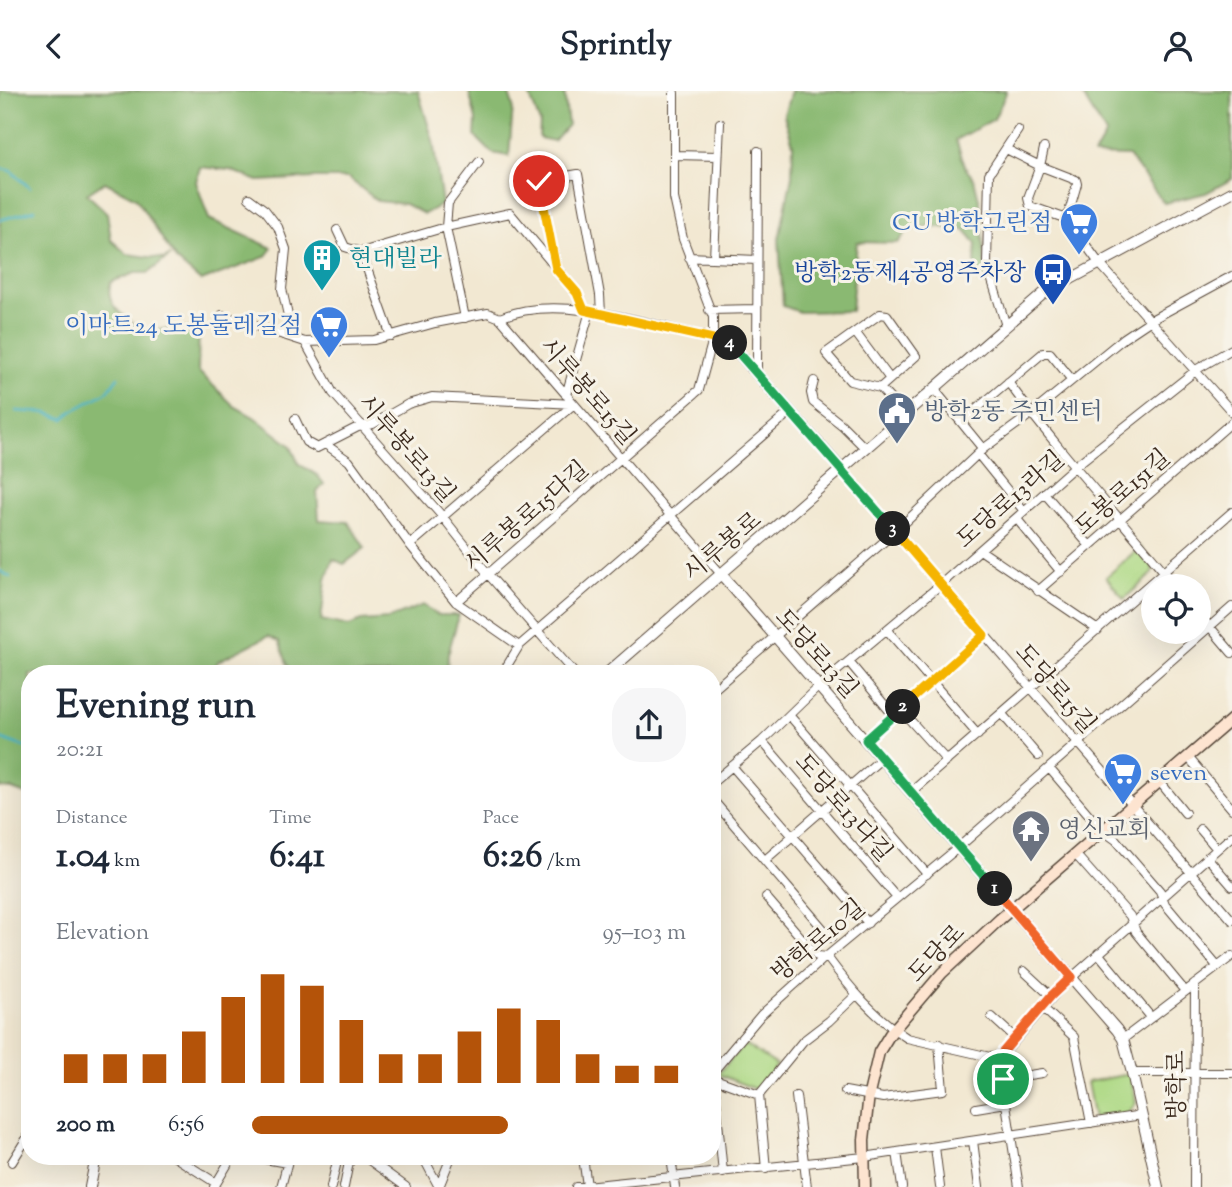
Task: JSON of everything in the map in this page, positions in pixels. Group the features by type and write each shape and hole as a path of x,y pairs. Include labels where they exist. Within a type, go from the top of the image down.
{"main road":[{"name":"도당로","path":"866,1187 864,1140 869,1094 880,1052 894,1030 942,973 1012,908 1232,719"}],"street":[{"path":"674,93 674,198 689,257 713,317 713,339"},
{"path":"714,258 720,123"},
{"path":"1006,326 990,280 986,235 989,174 1018,130"},
{"path":"1044,148 1028,198 1030,207 1067,219 1099,263 1232,412"},
{"path":"1006,149 1076,180 1067,219"},
{"path":"757,371 758,152"},
{"path":"675,155 718,156"},
{"path":"465,318 446,227 448,203 479,162"},
{"path":"556,269 539,181 578,174 601,314"},
{"name":"시루봉로","path":"616,665 1043,294 1232,192"},
{"path":"249,198 265,210 278,227 286,249 282,289 289,320 283,335"},
{"path":"337,230 345,247 361,252 446,227 510,213 577,293 587,310 566,395"},
{"path":"361,252 391,335"},
{"path":"689,257 757,260"},
{"path":"721,683 895,532 981,451 1124,338 1151,320 1232,276"},
{"path":"709,310 757,309"},
{"path":"222,315 305,342 374,340 435,323 488,313 500,318 527,310 587,310 727,340 842,470"},
{"path":"880,388 916,356 887,315 880,314 826,353 850,381 880,388 905,415"},
{"name":"시루봉로15길","path":"500,318 721,574"},
{"path":"855,332 890,379"},
{"name":"시루봉로15다길","path":"456,602 699,390 713,339"},
{"name":"시루봉로13길","path":"305,342 333,393 442,516 488,573"},
{"name":"도당로13라길","path":"819,686 940,585 1074,467 1196,370 1232,349"},
{"path":"961,422 1038,356 1047,352 1072,380"},
{"path":"814,381 811,393 813,403 842,425 866,449"},
{"path":"1008,382 1074,467 1164,572"},
{"path":"934,389 961,422 1024,511"},
{"path":"295,419 310,446 317,448 373,424 408,404 432,397 574,404"},
{"path":"410,545 574,404"},
{"path":"507,665 519,646 790,412"},
{"name":"도봉로151길","path":"1038,591 1232,422"},
{"path":"325,444 349,461 410,545 456,602 519,646"},
{"name":"도당로15길","path":"842,470 1232,920"},
{"path":"1045,494 1089,545"},
{"path":"911,792 1232,512"},
{"path":"1016,518 1060,572"},
{"path":"980,550 1098,631"},
{"path":"488,573 567,665"},
{"name":"도당로13길","path":"721,574 1123,1039"},
{"name":"방학로10길","path":"1211,624 1232,607"},
{"path":"1211,628 1232,653"},
{"path":"887,629 978,735"},
{"path":"866,740 984,635"},
{"name":"방학로10길","path":"721,1065 761,1015 959,847 1189,644"},
{"path":"849,662 947,761"},
{"path":"721,775 762,741 819,686"},
{"path":"1002,714 1038,756"},
{"name":"도당로13다길","path":"789,715 927,874"},
{"name":"도당로13다길","path":"762,741 897,898"},
{"path":"1188,757 1232,809"},
{"path":"765,860 881,759"},
{"path":"732,766 868,923"},
{"path":"1049,768 1102,830 1116,839 1160,891 1165,904 1217,966"},
{"path":"1160,782 1185,813"},
{"path":"721,809 831,938"},
{"path":"1200,828 1217,849"},
{"path":"1019,1187 999,1059 1051,996 1232,836"},
{"path":"1075,854 1133,922 1136,932 1185,991"},
{"path":"1207,857 1232,886"},
{"path":"766,897 817,956 827,957 856,995 894,1030 907,1038 999,1059"},
{"path":"1098,953 1150,1016"},
{"path":"1158,1187 1123,1039 1232,956"},
{"path":"1024,971 1051,996"},
{"name":"방학로","path":"1194,1187 1195,984"},
{"path":"766,1169 759,1095 803,1041 856,995"},
{"path":"1042,1007 1074,1037 1091,1123"},
{"path":"992,1017 1015,1038"},
{"path":"845,1091 883,1098 943,1090 939,1044"},
{"path":"1003,1079 1042,1073"},
{"path":"1132,1073 1232,1073"},
{"path":"721,1080 759,1095"},
{"path":"796,1096 807,1187"},
{"path":"976,1108 1006,1103"},
{"path":"576,1187 675,1183 723,1173 864,1157 1142,1115"},
{"path":"973,1141 979,1187"},
{"path":"935,1147 940,1187"},
{"path":"12,1162 21,1148"},
{"path":"721,1152 723,1173"},
{"path":"897,1152 902,1187"},
{"path":"90,1187 94,1165"},
{"path":"186,1165 215,1185 227,1165"},
{"path":"281,1187 287,1165"},
{"path":"331,1187 336,1165"},
{"path":"344,1187 348,1165"},
{"path":"376,1165 406,1187"},
{"path":"427,1165 439,1187"},
{"path":"439,1187 449,1165"},
{"path":"584,1165 587,1186"},
{"path":"672,1165 675,1183"}],"green space":[{"path":"0,91 418,91 433,141 442,204 424,214 405,204 378,201 348,178 258,181 230,170 200,167 196,182 209,219 272,248 265,257 201,281 176,260 136,198 105,182 87,194 107,213 111,240 127,254 164,259 170,256 148,273 135,273 111,282 110,298 117,310 141,330 199,328 198,371 234,406 254,417 290,445 299,464 317,475 324,484 317,492 319,520 348,522 365,548 344,564 333,559 326,580 321,620 349,626 361,621 388,619 423,605 438,615 459,615 447,665 288,665 279,641 268,636 218,661 216,665 21,665 21,792 0,788"},
{"path":"469,91 508,91 513,106 509,156 492,153 475,136 476,120"},
{"path":"528,91 564,91 568,125 554,141 539,138 540,123"},
{"path":"791,91 1007,91 994,119 956,140 966,169 974,179 981,208 986,276 979,281 975,262 976,243 964,229 927,226 907,231 898,243 857,242 851,311 800,312 783,306 779,239 792,176 793,144 784,115"},
{"path":"1080,91 1232,91 1232,179 1206,193 1164,203 1129,156 1094,155 1106,134"},
{"path":"1140,547 1153,564 1152,574 1141,574 1141,584 1124,599 1106,577"},
{"path":"744,1044 777,1065 757,1090 721,1075 721,1071"},
{"path":"1130,1074 1136,1102 1128,1113 1094,1119 1087,1082"}],"waterway":[{"path":"0,168 11,171 30,188"},
{"path":"0,220 35,210"},
{"path":"16,411 47,413 64,419 71,412 107,392 118,377"},
{"path":"0,571 10,577"},
{"path":"0,738 21,746"}],"place":[{"name":"CU 방학그린점","path":"1079,256"},
{"name":"현대빌라","path":"322,292"},
{"name":"방학2동제4공영주차장","path":"1053,306"},
{"name":"이마트24 도봉둘레길점","path":"329,359"},
{"name":"방학2동 주민센터","path":"897,445"},
{"name":"seven","path":"1123,806"},
{"name":"영신교회","path":"1031,863"}],"route":[{"path":"539,181 556,269 577,293 584,310 727,340 757,371 984,635 866,740 1071,977 1003,1052 999,1059 1003,1079"}]}
